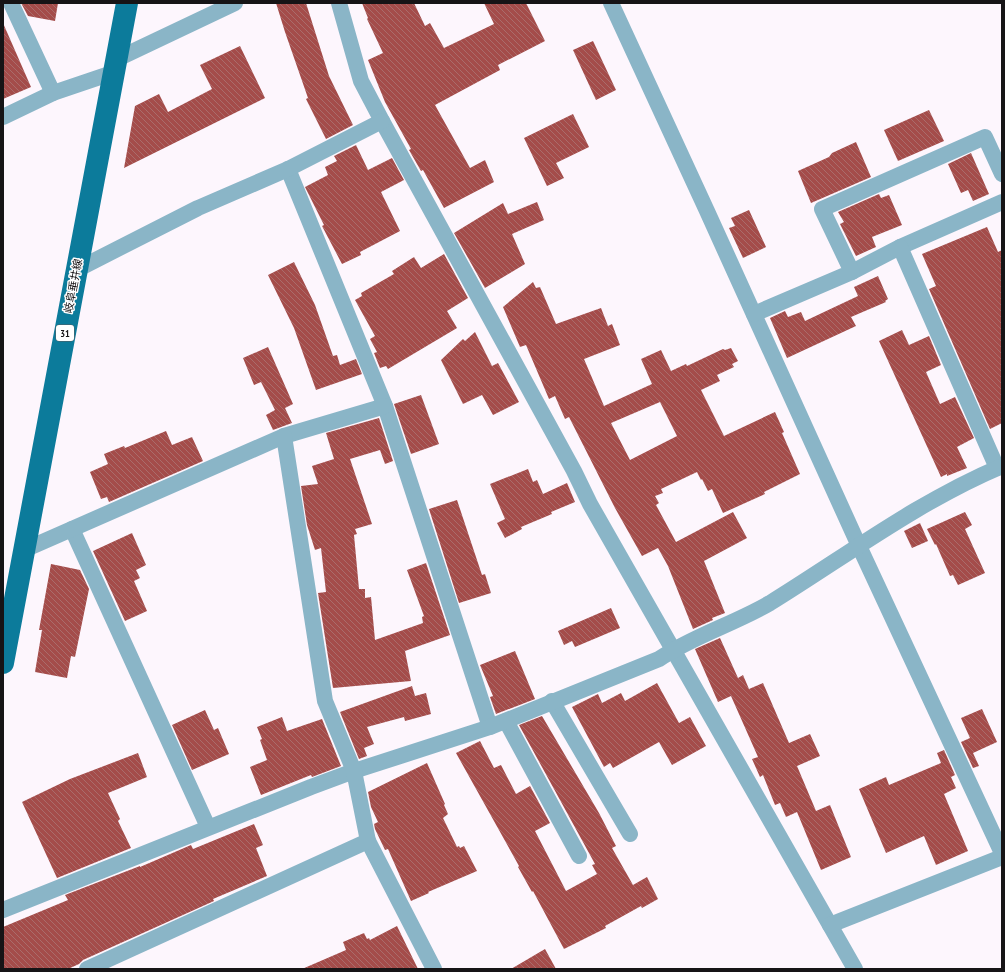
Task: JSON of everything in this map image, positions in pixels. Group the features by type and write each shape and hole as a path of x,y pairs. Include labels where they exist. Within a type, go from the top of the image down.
{"main road":[{"name":"岐阜垂井線","path":"3,659 127,3"}],"street":[{"path":"11,3 53,93"},
{"path":"3,117 116,65 235,3"},
{"path":"339,3 361,81 382,121 574,471 590,504 855,969"},
{"path":"611,3 1002,853"},
{"path":"76,270 198,208 288,169 382,121"},
{"path":"852,272 822,209 985,138 1002,174"},
{"path":"288,169 385,406 490,727"},
{"path":"754,314 852,272 900,247 1002,202"},
{"path":"3,910 354,771 490,727 659,659 674,649 768,604 934,499 1000,467 900,247"},
{"path":"24,550 284,436 385,406"},
{"path":"284,436 325,701 354,771 368,841 434,969"},
{"path":"72,529 208,828"},
{"path":"552,701 630,834"},
{"path":"506,721 579,856"},
{"path":"87,969 368,841"},
{"path":"830,925 1002,857"}],"building":[{"path":"21,3 58,3 55,21 28,16"},
{"path":"276,3 306,3 329,76 353,125 326,139 306,99 308,98"},
{"path":"362,3 414,3 425,26 430,23 444,48 494,24 484,3 526,3 545,41 498,65 500,70 435,105 470,168 485,160 494,182 444,208 423,170 421,171 409,150 411,149 385,102 368,60 383,53 367,19 368,18"},
{"path":"3,23 31,87 3,99"},
{"path":"593,41 616,90 596,100 573,50"},
{"path":"240,46 265,98 124,168 135,106 159,94 168,112 212,89 200,65"},
{"path":"929,110 944,141 898,161 884,130"},
{"path":"573,114 589,147 556,163 564,178 547,186 524,138"},
{"path":"856,142 871,177 811,203 798,171 829,157 832,153"},
{"path":"356,145 368,170 392,158 404,180 381,192 400,231 360,252 361,255 342,264 322,226 324,225 305,187 328,175 325,167 337,161 334,156"},
{"path":"971,153 989,194 973,201 968,190 961,193 948,164"},
{"path":"879,194 881,198 889,195 902,225 872,237 876,247 856,256 840,224 844,222 838,212"},
{"path":"537,202 544,220 512,234 525,264 485,288 454,233 503,203 508,214"},
{"path":"749,210 766,247 743,258 729,228 735,226 731,218"},
{"path":"987,227 998,252 1002,250 1002,423 990,429 929,289 936,286 922,254"},
{"path":"444,254 468,298 447,311 457,328 388,369 386,366 380,368 374,353 377,352 370,339 375,336 355,300 362,296 361,293 394,274 392,271 414,257 421,268"},
{"path":"294,262 315,305 333,356 337,355 340,365 356,359 362,374 316,390 294,328 268,275"},
{"path":"878,276 888,299 885,301 886,302 851,317 856,326 787,358 770,318 785,311 788,317 801,312 805,321 858,296 854,287"},
{"path":"533,282 536,288 540,287 556,324 601,308 608,326 612,324 620,345 584,359 604,406 652,384 641,359 661,350 671,371 686,364 687,366 723,349 725,350 731,348 738,361 732,364 734,367 717,375 720,381 701,390 724,436 775,412 784,432 782,433 800,474 764,492 765,494 723,513 712,489 708,491 697,472 661,489 663,493 655,496 659,503 656,505 676,542 733,512 747,538 704,561 725,613 712,618 713,620 693,629 668,566 658,548 642,556 615,508 569,417 565,419 555,396 549,399 526,345 520,347 503,307","holes":["660,402 677,436 630,460 611,423"]},
{"path":"902,330 909,345 929,336 941,365 926,372 940,404 955,397 974,438 957,447 967,468 947,476 947,474 941,477 879,341"},
{"path":"475,332 492,366 498,363 519,402 493,415 482,395 463,404 441,360 463,339 465,341"},
{"path":"268,347 293,404 285,408 292,423 273,430 266,415 275,410 261,382 254,385 243,358"},
{"path":"421,395 439,444 411,454 394,404"},
{"path":"379,418 393,461 385,464 380,450 350,459 372,524 355,529 357,534 354,535 359,589 365,589 365,598 371,597 375,640 423,623 422,617 424,616 407,570 426,563 450,635 405,651 411,681 333,688 318,593 326,592 321,548 315,550 307,525 301,486 318,484 312,466 334,459 326,433"},
{"path":"166,431 172,445 192,437 203,461 109,502 107,497 101,499 90,472 108,464 104,454 124,446 125,448"},
{"path":"528,469 533,482 537,480 543,494 567,483 575,502 551,512 552,514 521,527 522,529 505,538 497,523 505,519 490,484"},
{"path":"457,500 482,575 485,574 491,593 459,603 429,509"},
{"path":"965,512 972,525 965,529 985,573 958,585 953,575 950,576 936,544 935,545 927,529"},
{"path":"920,523 928,541 912,548 904,531"},
{"path":"132,533 146,565 136,570 140,578 134,581 147,611 125,621 93,551"},
{"path":"51,564 80,570 89,589 75,657 71,656 67,678 35,672 42,630 39,630"},
{"path":"611,608 620,628 575,647 572,641 564,645 558,631"},
{"path":"720,638 738,678 743,675 749,689 763,683 789,743 810,734 820,756 797,766 816,811 830,805 851,857 821,870 797,812 786,817 780,803 775,805 763,775 760,777 752,759 758,757 731,696 718,702 695,649"},
{"path":"515,651 535,699 496,714 490,697 493,696 480,665"},
{"path":"657,683 679,723 690,717 706,746 672,765 659,742 613,768 610,763 604,767 572,707 598,694 602,703 621,693 625,701"},
{"path":"412,686 415,696 426,693 431,714 405,721 404,717 367,727 374,744 364,748 367,756 359,759 340,712"},
{"path":"982,709 997,742 973,753 979,766 973,768 961,742 970,738 961,718"},
{"path":"205,710 214,730 218,728 229,754 192,770 172,725"},
{"path":"542,716 599,813 616,846 612,848 633,885 647,877 658,899 642,908 641,906 605,926 606,928 564,949 456,753 480,741 494,768 501,765 516,794 530,786 550,823 535,831 566,891 597,874 592,865 595,864 519,725"},
{"path":"282,717 287,731 322,719 341,766 312,777 311,775 261,795 250,767 267,760 260,740 262,739 257,727"},
{"path":"944,750 955,775 951,777 956,788 944,794 968,851 936,865 924,836 886,853 859,789 886,777 889,785 941,763 937,753"},
{"path":"138,753 147,777 108,793 120,819 118,821 131,848 57,878 22,802 70,779"},
{"path":"427,763 448,814 443,818 457,847 459,846 460,848 464,846 477,871 411,901 388,849 385,850 375,829 374,824 378,822 371,807 368,792"},
{"path":"254,824 263,845 256,848 267,876 213,899 214,901 83,960 79,964 68,969 3,969 3,927 68,900 65,895 140,867 191,845 193,849"},
{"path":"397,926 418,969 302,969 346,950 343,942 364,933 367,939 369,938 370,940"},
{"path":"545,949 556,969 511,969"}]}
